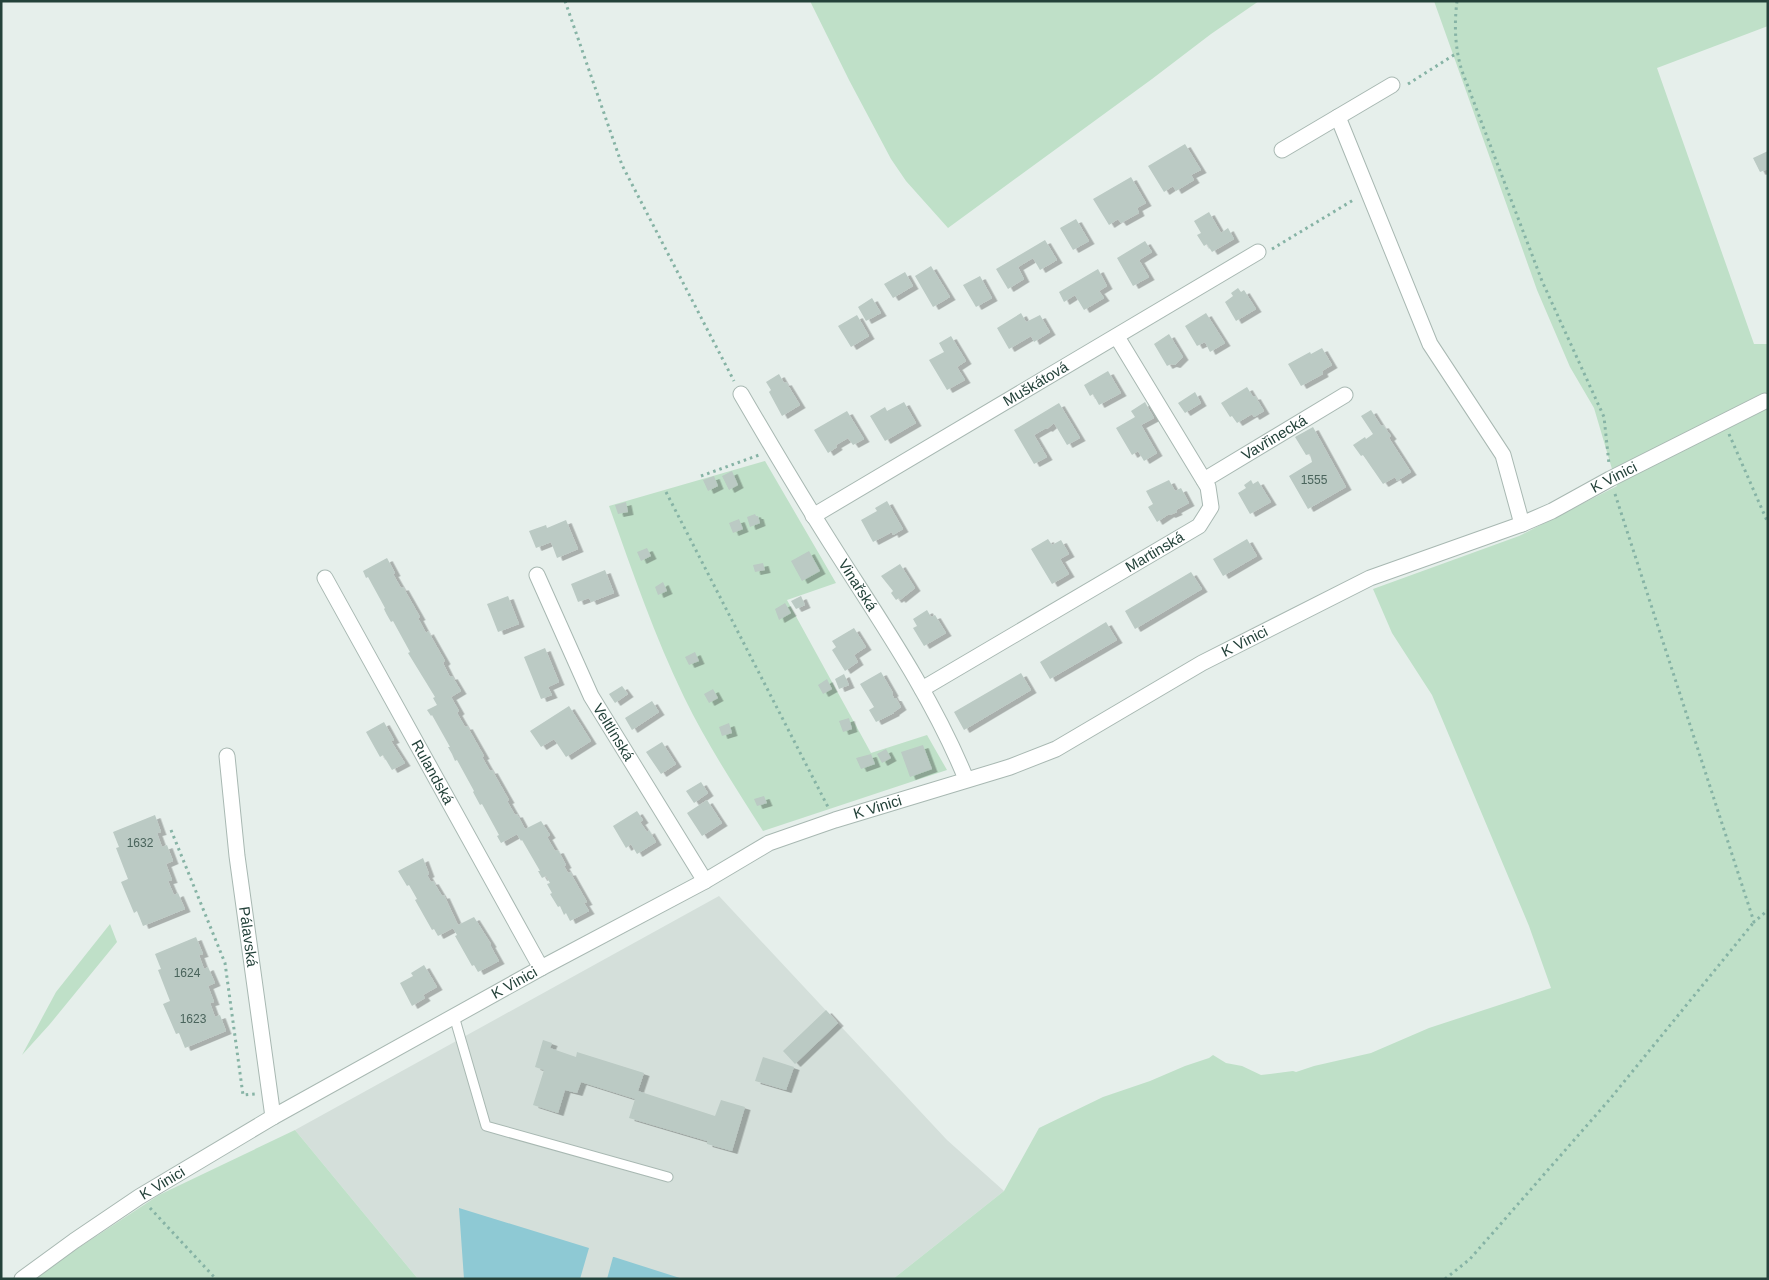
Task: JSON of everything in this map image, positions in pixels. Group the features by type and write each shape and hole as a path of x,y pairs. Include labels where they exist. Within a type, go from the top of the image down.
{"street":[{"path":"1282,150 1392,85"},
{"path":"1338,117 1430,344 1503,455 1522,524"},
{"name":"Muškátová","path":"813,516 1263,252"},
{"name":"Martinská","path":"922,689 1199,526 1211,507 1208,487 1117,336"},
{"name":"Vinařská","path":"741,394 813,516 922,689 955,751 966,779"},
{"name":"Vavřinecká","path":"1204,480 1346,395"},
{"name":"K Vinici","path":"22,1279 74,1241 140,1197 273,1117 541,968 706,881 770,843 834,820 1010,767 1056,749 1202,663 1370,578 1522,524 1552,511 1610,479 1765,401"},
{"name":"Veltlínská","path":"537,575 591,696 706,881"},
{"name":"Rulandská","path":"325,578 541,968"},
{"name":"Pálavská","path":"226,756 237,856 273,1117"}],"lane":[{"path":"454,1016 486,1126 668,1177"}],"path":[{"path":"565,1 622,165 741,394"},
{"path":"1392,85 1396,91 1457,54"},
{"path":"1263,252 1368,191"},
{"path":"1724,421 1768,523"},
{"path":"701,476 774,450"},
{"path":"666,492 834,820"},
{"path":"172,830 225,963 242,1096 256,1094"},
{"path":"1445,1279 1470,1259 1604,1106 1754,922"},
{"path":"140,1197 216,1279"}],"shaded area":[{"path":"719,896 947,1140 1004,1191 893,1279 418,1279 295,1130"}],"green space":[{"path":"810,1 1259,1 1211,34 948,228 906,181 891,159"},
{"path":"1434,1 1768,1 1768,26 1657,68 1754,344 1768,344 1768,1279 893,1279 1004,1191 1039,1128 1103,1097 1150,1081 1213,1055 1226,1063 1242,1066 1261,1075 1296,1072 1371,1053 1429,1028 1551,988 1529,926 1432,695 1392,633 1373,589 1519,536 1617,486 1594,408 1570,367 1537,290"},
{"path":"765,461 836,583 787,600 871,753 927,735 947,770 763,831 712,748 673,674 653,626 609,506"},
{"path":"110,924 117,942 22,1055 56,992"},
{"path":"295,1130 418,1279 31,1279 159,1195"}],"water":[{"path":"459,1208 589,1248 580,1279 464,1279"},
{"path":"614,1257 683,1279 607,1279"}],"building":[{"path":"1185,144 1201,170 1191,175 1194,180 1176,191 1173,186 1164,192 1148,166"},
{"path":"1768,151 1768,169 1760,172 1753,158"},
{"path":"1131,177 1146,203 1137,208 1139,213 1121,223 1118,219 1109,225 1093,199"},
{"path":"1209,212 1221,233 1228,228 1234,239 1212,252 1207,244 1204,246 1197,235 1201,233 1194,221"},
{"path":"1076,219 1089,241 1073,250 1060,228"},
{"path":"1045,240 1057,260 1040,270 1033,258 1018,267 1024,279 1008,289 996,269"},
{"path":"1145,241 1152,252 1139,260 1149,277 1133,286 1117,258"},
{"path":"931,266 950,297 933,307 915,276"},
{"path":"1098,269 1107,286 1099,291 1104,298 1084,310 1075,295 1064,302 1059,292"},
{"path":"905,272 913,286 893,298 884,284"},
{"path":"980,276 992,298 976,307 963,285"},
{"path":"1238,288 1241,292 1244,290 1256,309 1236,321 1225,302 1233,296 1231,293"},
{"path":"872,298 881,313 866,321 858,307"},
{"path":"1021,313 1026,322 1040,315 1050,332 1034,342 1031,336 1009,349 997,328"},
{"path":"1206,313 1225,343 1210,352 1205,342 1197,346 1185,326"},
{"path":"857,315 869,336 851,347 838,326"},
{"path":"1169,334 1183,357 1175,365 1167,366 1154,344"},
{"path":"951,336 966,361 957,367 965,380 947,390 929,360 944,352 939,343"},
{"path":"1322,348 1332,365 1322,371 1323,374 1301,386 1288,364"},
{"path":"1108,371 1121,393 1099,405 1093,394 1090,396 1084,385"},
{"path":"779,374 800,405 782,416 769,392 771,390 766,382"},
{"path":"1247,387 1264,411 1254,417 1252,414 1237,423 1232,416 1230,417 1221,403"},
{"path":"1195,392 1201,403 1185,413 1178,403"},
{"path":"904,402 916,423 885,441 870,416 885,407 887,411"},
{"path":"1145,402 1154,418 1141,425 1157,453 1144,461 1138,451 1132,455 1116,428 1135,417 1131,411"},
{"path":"1059,403 1080,438 1067,445 1054,423 1047,429 1034,435 1047,457 1034,464 1014,430"},
{"path":"1371,410 1381,426 1383,425 1391,436 1389,438 1411,472 1397,481 1395,477 1383,484 1363,455 1361,456 1353,445 1373,434 1361,416"},
{"path":"847,411 864,439 853,445 848,438 836,445 837,447 828,453 814,430"},
{"path":"1313,427 1346,487 1308,509 1289,476 1312,462 1310,454 1306,455 1295,437"},
{"path":"732,471 738,485 729,490 722,476"},
{"path":"714,476 718,486 708,491 703,480"},
{"path":"1169,480 1175,491 1181,488 1189,503 1176,510 1177,512 1169,514 1157,522 1148,507 1153,504 1146,491"},
{"path":"1251,480 1253,484 1258,481 1271,502 1250,514 1238,493 1246,488 1244,485"},
{"path":"887,501 903,529 893,535 892,532 873,542 861,520 877,511 875,508"},
{"path":"626,502 628,512 618,514 615,505"},
{"path":"755,514 758,516 760,523 750,527 747,517"},
{"path":"739,519 743,529 733,533 729,523"},
{"path":"566,520 578,549 557,558 551,542 536,548 529,531 546,525 547,528"},
{"path":"1048,539 1052,545 1061,540 1069,554 1060,559 1069,574 1052,584 1031,549"},
{"path":"1247,539 1257,556 1223,576 1213,559"},
{"path":"647,548 651,556 641,561 637,552"},
{"path":"809,551 820,571 802,581 791,561"},
{"path":"387,558 395,573 393,574 401,588 403,587 420,617 418,618 426,633 428,631 445,661 443,663 450,677 452,676 461,691 451,697 459,711 457,713 465,727 467,726 484,756 482,757 490,771 492,770 509,800 507,801 515,815 517,814 525,829 541,821 550,835 547,837 555,851 558,850 566,865 564,866 568,873 570,872 587,902 584,903 589,911 570,921 566,913 564,915 560,906 558,907 550,894 552,893 547,884 550,883 546,876 542,878 538,871 540,871 517,834 501,843 497,836 499,835 482,804 480,805 457,760 455,761 448,747 450,747 432,715 427,710 437,705 433,698 435,697 408,653 410,652 393,621 391,622 363,571"},
{"path":"763,563 765,570 755,572 753,565"},
{"path":"900,564 915,588 900,600 899,598 896,600 891,593 893,591 881,576"},
{"path":"605,570 614,593 591,602 589,598 578,602 571,584"},
{"path":"1191,572 1202,589 1135,629 1125,611"},
{"path":"663,582 667,591 658,595 655,587"},
{"path":"508,596 519,624 498,632 487,604"},
{"path":"801,596 805,605 796,609 791,601"},
{"path":"785,603 791,613 779,620 775,609"},
{"path":"927,610 931,617 935,615 946,633 924,646 913,628 917,626 913,619"},
{"path":"1106,622 1117,640 1050,679 1040,662"},
{"path":"854,628 866,647 854,655 858,662 845,671 832,650 836,647 832,641"},
{"path":"545,648 559,682 548,687 552,695 541,699 524,657"},
{"path":"695,652 699,661 689,665 685,657"},
{"path":"881,672 894,698 896,698 901,707 894,713 876,722 869,710 874,707 860,684"},
{"path":"1021,673 1031,690 964,730 954,712"},
{"path":"844,674 849,685 839,689 835,679"},
{"path":"827,679 832,689 823,694 818,685"},
{"path":"622,686 628,694 615,703 609,694"},
{"path":"713,689 718,698 709,703 704,694"},
{"path":"652,701 659,712 632,730 625,718"},
{"path":"569,706 591,741 566,757 554,739 541,747 530,731"},
{"path":"849,718 852,729 843,732 839,721"},
{"path":"384,722 394,740 391,741 405,763 392,770 383,755 380,757 366,732"},
{"path":"729,723 732,733 722,736 719,727"},
{"path":"662,742 676,764 661,774 646,752"},
{"path":"923,745 932,769 910,777 901,752"},
{"path":"886,749 891,758 882,763 877,754"},
{"path":"871,754 875,764 861,769 856,758"},
{"path":"701,782 708,793 694,803 686,791"},
{"path":"764,796 767,803 757,806 754,799"},
{"path":"707,800 722,823 702,836 687,813"},
{"path":"637,811 643,820 640,822 647,832 649,830 656,842 637,854 631,844 626,848 613,826"},
{"path":"155,815 161,832 157,833 162,847 167,845 173,861 166,864 172,880 168,881 174,895 178,893 185,909 143,926 137,911 134,913 121,882 128,879 116,848 119,847 113,832"},
{"path":"423,858 429,874 427,875 442,896 444,895 458,925 474,917 499,961 478,972 474,965 472,966 455,936 457,935 453,928 438,936 434,929 432,930 409,885 407,886 398,871"},
{"path":"196,937 203,954 199,955 204,969 208,967 215,983 208,986 214,1002 210,1003 215,1017 220,1015 226,1031 185,1048 179,1033 176,1034 163,1004 170,1001 158,970 161,969 155,954"},
{"path":"424,965 437,987 423,995 425,998 412,1006 400,983 413,976 411,973"},
{"path":"826,1010 838,1023 795,1064 783,1051"},
{"path":"543,1040 552,1043 550,1048 576,1057 577,1052 644,1073 638,1091 715,1116 721,1100 745,1107 732,1151 707,1144 707,1141 629,1118 635,1099 581,1082 577,1093 565,1090 558,1113 533,1105 544,1070 535,1067"},
{"path":"763,1057 794,1067 786,1090 755,1081"}]}
